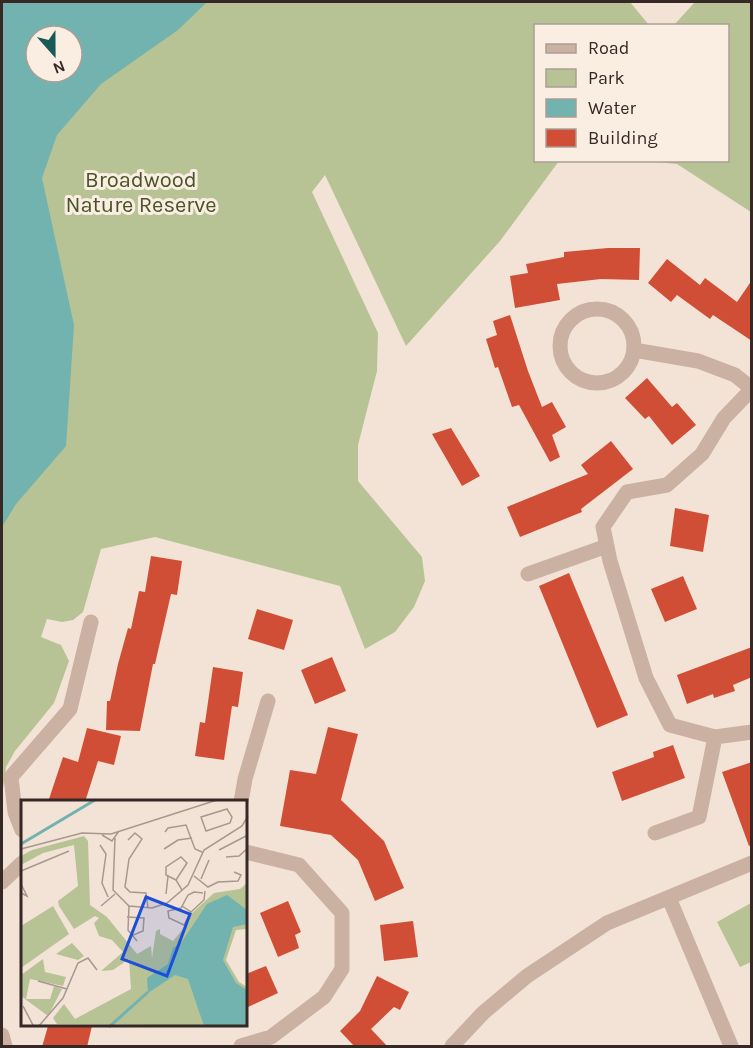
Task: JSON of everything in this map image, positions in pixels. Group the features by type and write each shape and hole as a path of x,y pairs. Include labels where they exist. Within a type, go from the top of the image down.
{"street":[{"path":"601,308 619,315 631,330 634,350 627,368 612,380 593,383 574,376 562,361 559,342 566,323 581,312 601,308"},
{"path":"634,350 698,360 735,375 752,389 724,418 702,454 667,485 627,492 603,527 610,561 646,678 670,725 715,737 752,732"},
{"path":"528,574 607,546"},
{"path":"21,827 15,812 11,777 70,709 91,622"},
{"path":"241,800 245,778 268,701"},
{"path":"655,833 699,817 715,737"},
{"path":"241,1047 270,1037 315,1004 324,997 342,969 342,913 299,865 248,850"},
{"path":"452,1047 483,1013 527,976 607,922 752,863"},
{"path":"2,882 21,864"},
{"path":"669,898 731,1047"},
{"path":"2,1035 5,1047"}],"green space":[{"name":"Broadwood Nature Reserve","path":"2,2 630,2 648,24 534,24 534,162 558,162 500,241 406,346 325,175 312,192 378,333 377,371 358,445 358,481 422,557 425,581 414,607 395,632 365,649 340,586 155,537 101,549 83,612 73,620 62,622 47,619 41,637 61,645 69,661 54,703 15,751 6,767 2,796"},
{"path":"695,2 751,2 751,212 677,164 657,162 729,162 729,24 675,24"},
{"path":"751,903 751,962 740,967 717,922"}],"water":[{"path":"2,2 207,2 178,30 101,84 57,135 42,178 74,325 66,446 16,504 2,527"}],"building":[{"path":"640,248 639,280 601,279 557,284 560,300 515,308 510,276 528,273 526,264 564,257 564,252"},
{"path":"667,259 700,285 705,278 737,302 752,280 752,341 713,315 710,319 677,295 671,302 648,283"},
{"path":"510,315 542,407 552,402 566,427 552,435 560,457 550,462 519,405 512,407 498,367 495,368 486,339 497,335 493,321"},
{"path":"647,378 672,407 677,403 696,425 672,445 649,416 645,419 625,398"},
{"path":"451,428 480,476 462,486 432,434"},
{"path":"611,441 633,469 581,509 582,512 520,537 507,507 588,474 581,465"},
{"path":"675,508 709,515 703,552 670,546"},
{"path":"151,556 182,561 177,595 171,594 155,664 153,664 140,731 106,730 107,701 110,701 128,628 131,629 139,591 145,592"},
{"path":"569,573 628,715 597,728 539,586"},
{"path":"683,576 697,609 665,622 651,589"},
{"path":"257,609 293,620 284,650 248,639"},
{"path":"752,647 752,677 733,685 735,691 714,698 713,694 687,704 677,675"},
{"path":"332,657 346,691 315,704 301,670"},
{"path":"213,667 243,672 238,707 232,706 224,760 195,756 200,722 205,723"},
{"path":"328,727 358,734 341,800 384,841 404,888 375,901 358,860 331,835 280,826 290,770 316,774"},
{"path":"87,728 121,736 114,765 98,761 86,800 49,800 63,757 78,762"},
{"path":"673,745 685,778 622,801 612,772 654,757 653,752"},
{"path":"752,762 752,845 749,846 722,772"},
{"path":"288,901 301,932 295,935 299,948 278,957 260,913"},
{"path":"413,921 418,957 384,961 380,925"},
{"path":"266,966 278,993 248,1007 248,973"},
{"path":"377,976 409,992 400,1010 394,1007 371,1029 388,1047 355,1047 340,1031 360,1011"},
{"path":"48,1027 92,1027 87,1047 42,1047"}]}
